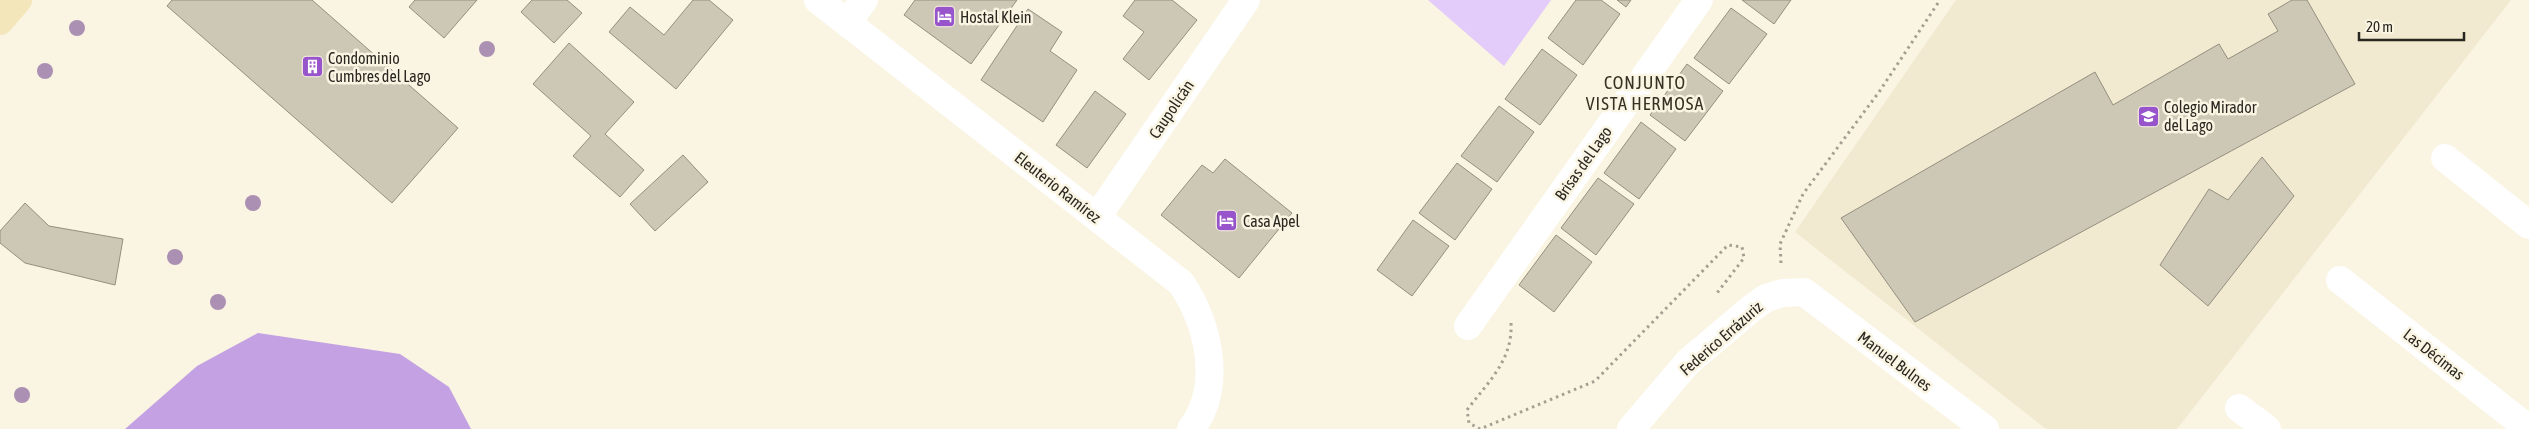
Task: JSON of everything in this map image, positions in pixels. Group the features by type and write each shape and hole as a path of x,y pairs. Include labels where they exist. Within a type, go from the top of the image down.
{"main road":[{"path":"0,21 18,0"}],"street":[{"name":"Eleuterio Ramírez","path":"818,0 1181,283 1193,300 1207,340 1209,361 1208,383 1193,426"},
{"path":"847,23 864,0"},
{"name":"Caupolicán","path":"1097,217 1246,0"},
{"name":"Brisas del Lago","path":"1468,326 1699,0"},
{"path":"2445,158 2529,225"},
{"name":"Las Décimas","path":"2340,280 2529,429"},
{"name":"Federico Errázuriz","path":"1631,429 1688,362 1752,308 1766,298 1793,293"},
{"name":"Manuel Bulnes","path":"1793,293 1985,429"},
{"path":"2239,408 2267,429"}],"path":[{"path":"1793,293 1780,244 1803,194 1879,92 1940,0"},
{"path":"1489,296 1510,318 1512,339 1506,358 1467,410 1469,423 1480,429 1595,380 1728,245 1742,247 1744,258 1714,297"}],"shaded area":[{"path":"1428,0 1551,0 1504,66"},
{"name":"Colegio Mirador del Lago","path":"1956,0 2511,0 2177,429 2046,429 1795,232"},
{"path":"258,333 400,354 449,387 471,429 125,429 197,366"}],"building":[{"name":"Condominio Cumbres del Lago","path":"172,0 312,0 458,128 392,203 167,6"},
{"path":"415,0 477,0 444,38 409,7"},
{"path":"532,0 567,0 582,13 554,43 521,12"},
{"path":"693,0 709,0 733,20 676,89 609,32 630,7 664,35"},
{"path":"915,0 1017,0 971,64 904,15"},
{"path":"1135,0 1172,0 1197,20 1149,80 1123,59 1144,32 1123,16"},
{"path":"1576,0 1601,0 1620,14 1583,65 1548,38"},
{"path":"1617,0 1631,0 1626,7"},
{"path":"1742,0 1791,0 1774,24"},
{"path":"2292,0 2307,0 2355,84 1915,322 1841,218 2095,72 2113,105 2219,44 2228,59 2278,31 2268,14"},
{"path":"1731,8 1767,34 1729,84 1694,58"},
{"path":"1028,9 1062,32 1050,51 1077,70 1043,122 981,80"},
{"path":"569,43 634,102 605,134 644,170 620,197 573,156 591,136 533,84"},
{"path":"1542,49 1577,75 1540,125 1505,99"},
{"path":"1687,64 1723,91 1685,141 1650,115"},
{"path":"1095,91 1126,114 1087,168 1056,145"},
{"path":"1499,106 1534,132 1497,182 1461,156"},
{"path":"1641,122 1676,149 1639,199 1604,173"},
{"path":"683,155 708,182 655,231 630,204"},
{"path":"2262,157 2294,196 2208,306 2160,265 2209,189 2228,200"},
{"path":"1225,159 1292,213 1239,278 1161,215 1202,165 1213,173"},
{"path":"1457,163 1492,189 1455,240 1419,213"},
{"path":"1598,178 1634,204 1596,255 1561,228"},
{"path":"25,203 49,226 123,239 115,285 25,263 0,243 0,231"},
{"path":"1413,220 1449,246 1412,296 1377,270"},
{"path":"1556,235 1592,262 1554,312 1519,285"}],"place":[{"name":"Hostal Klein","path":"944,17"},
{"name":"Condominio Cumbres del Lago","path":"312,67"},
{"name":"Colegio Mirador del Lago","path":"2148,116"},
{"name":"Casa Apel","path":"1227,221"}],"district":[{"name":"CONJUNTO VISTA HERMOSA","path":"1645,92"}]}
